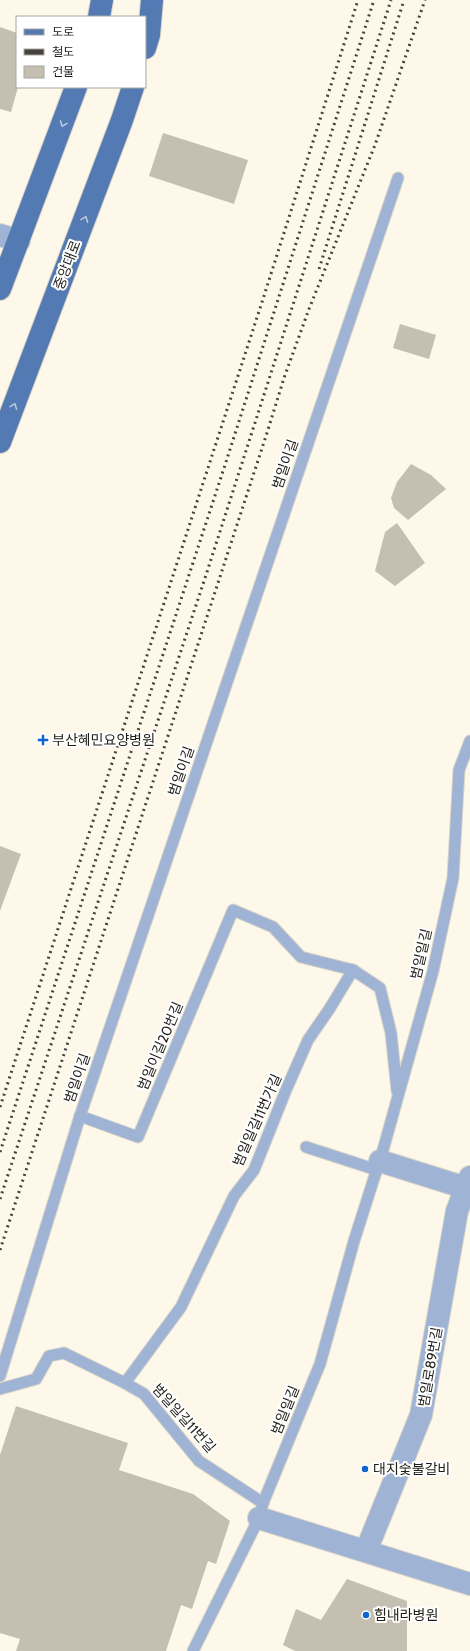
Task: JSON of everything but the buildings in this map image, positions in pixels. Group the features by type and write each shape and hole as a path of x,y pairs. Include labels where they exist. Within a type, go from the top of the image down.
{"main road":[{"path":"99,16 102,0"},
{"path":"147,42 152,0"},
{"path":"147,42 166,0"},
{"path":"0,289 9,238 76,88"},
{"name":"중앙대로","path":"0,442 122,120 133,88"}],"street":[{"path":"379,1166 468,1182"},
{"name":"범일로89번길","path":"366,1551 421,1415 457,1212 468,1182"},
{"path":"261,1510 366,1551 470,1584"}],"lane":[{"name":"범일이길","path":"0,1376 80,1116 398,178"},
{"name":"범일일길","path":"193,1651 261,1510 320,1364 354,1241 379,1166 433,971 453,878 459,770 470,741"},
{"name":"범일이길20번길","path":"80,1116 138,1137 233,910 273,927 301,957 353,970"},
{"path":"353,970 380,988 391,1033 398,1098"},
{"name":"범일일길11번가길","path":"125,1383 181,1306 234,1196 254,1170 308,1040 330,1008 353,970"},
{"path":"306,1147 379,1166"},
{"name":"범일일길11번길","path":"0,1389 36,1380 49,1356 64,1353 144,1394 199,1461 261,1510"}],"railway":[{"path":"0,1107 263,299 358,0"},
{"path":"0,1152 225,465 374,0"},
{"path":"0,1199 206,575 391,0"},
{"path":"319,269 404,0"},
{"path":"0,1250 284,378 309,309 375,145 425,0"}],"place":[{"name":"부산혜민요양병원","path":"43,740"},
{"name":"대지숯불갈비","path":"365,1469"},
{"name":"힘내라병원","path":"366,1615"}]}
